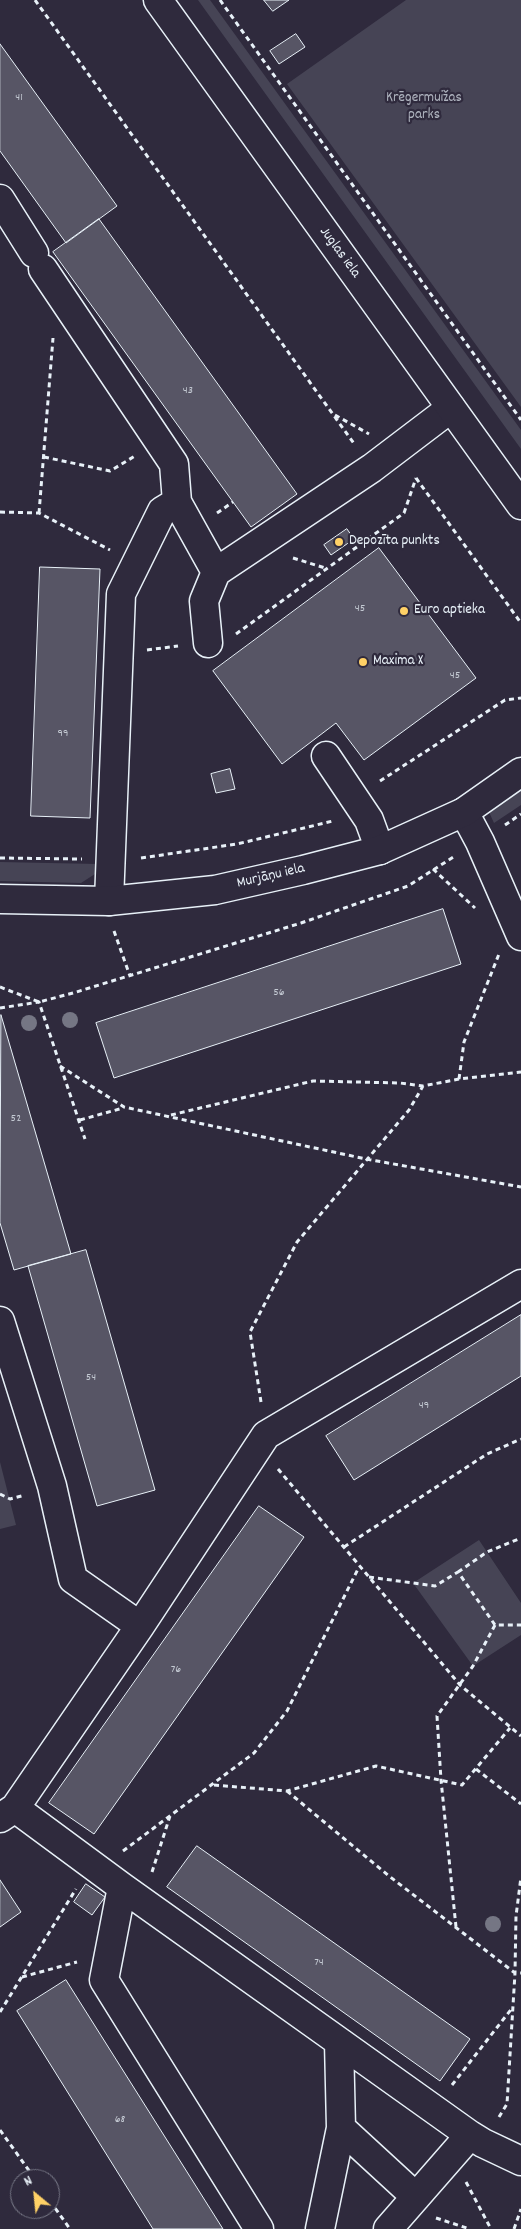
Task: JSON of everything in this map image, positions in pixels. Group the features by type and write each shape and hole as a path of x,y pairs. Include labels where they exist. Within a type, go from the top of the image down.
{"street":[{"name":"Juglas iela","path":"158,0 521,505"},
{"path":"0,199 39,262 174,464 177,502 216,572"},
{"path":"208,643 204,601 216,572 372,468 451,408"},
{"path":"109,901 121,594 162,511 177,502"},
{"path":"326,756 370,820 380,850"},
{"name":"Murjāņu iela","path":"0,898 109,901 214,890 303,870 380,850 464,812 521,772"},
{"path":"464,812 480,842 521,936"},
{"path":"521,1284 263,1440 140,1626 8,1813 95,1867 476,2139 521,2161"},
{"path":"0,1321 52,1486 73,1579 140,1626"},
{"path":"132,1894 109,1954 104,1980 259,2229"},
{"path":"320,2229 341,2128 339,2042"},
{"path":"341,2128 416,2197"},
{"path":"388,2229 452,2155 476,2139"}],"path":[{"path":"35,0 372,468"},
{"path":"220,0 521,420"},
{"path":"39,513 53,335"},
{"path":"333,414 396,449 521,623"},
{"path":"44,457 110,471 160,441"},
{"path":"119,652 225,642 404,513 416,478"},
{"path":"0,512 39,513 137,564"},
{"path":"0,858 132,860 237,844 349,817 381,779 505,700 521,698"},
{"path":"0,1008 39,1002 130,976 301,924 408,886 480,842 521,814"},
{"path":"433,870 479,911"},
{"path":"109,901 109,917 130,976"},
{"path":"459,1078 464,1042 499,953"},
{"path":"0,987 39,1002"},
{"path":"39,1002 85,1139"},
{"path":"60,1066 124,1107 366,1159 521,1187"},
{"path":"168,1116 313,1081 400,1083 423,1086 459,1078 521,1072"},
{"path":"423,1086 409,1110 297,1242 250,1332 263,1440 360,1567 460,1685 521,1736"},
{"path":"80,1120 124,1107"},
{"path":"344,1547 487,1454 521,1439"},
{"path":"369,1577 435,1586 487,1552 521,1538"},
{"path":"0,2012 95,1867 170,1816 254,1753 287,1711 360,1567"},
{"path":"458,1572 494,1625"},
{"path":"494,1625 521,1625"},
{"path":"456,1927 441,1780 437,1716 473,1666 494,1625"},
{"path":"214,1784 287,1792 376,1766 462,1784 510,1728"},
{"path":"476,1769 521,1804"},
{"path":"287,1792 389,1876 515,1973 521,1973"},
{"path":"132,1894 170,1816"},
{"path":"476,2139 507,2104 515,1973 516,1916 521,1877"},
{"path":"22,1977 109,1954"},
{"path":"433,2109 513,2007"},
{"path":"0,2130 28,2169"},
{"path":"452,2155 491,2229"},
{"path":"514,2229 521,2209"},
{"path":"60,2215 70,2229"}],"green space":[{"path":"198,0 210,0 521,430 521,449"},
{"name":"Krēgermuižas parks","path":"406,0 521,0 521,407 287,84"},
{"path":"521,791 521,805 494,823 489,812"},
{"path":"0,862 98,864 95,874 81,883 0,881"},
{"path":"0,1462 16,1525 0,1529"},
{"path":"479,1540 521,1603 521,1635 473,1666 413,1583"}],"building":[{"path":"264,0 289,0 273,11"},
{"path":"296,34 305,47 279,64 270,51"},
{"path":"0,44 117,206 66,243 0,151"},
{"path":"99,219 297,494 251,527 53,252"},
{"name":"Depozīta punkts","path":"347,529 354,539 331,555 324,545"},
{"path":"379,548 476,678 364,760 336,723 282,764 213,671"},
{"path":"40,567 100,569 90,818 31,816"},
{"path":"230,769 235,789 216,793 211,774"},
{"path":"443,909 461,964 114,1078 96,1023"},
{"path":"1,1015 71,1254 14,1270 0,1223"},
{"path":"86,1250 155,1490 97,1506 28,1266"},
{"path":"521,1315 521,1376 354,1480 326,1436"},
{"path":"259,1506 304,1537 94,1834 49,1803"},
{"path":"197,1846 470,2039 440,2081 167,1887"},
{"path":"0,1880 21,1912 0,1927"},
{"path":"86,1884 105,1897 92,1915 74,1902"},
{"path":"66,1980 223,2229 153,2229 17,2011"}],"place":[{"name":"Depozīta punkts","path":"339,542"},
{"name":"Euro aptieka","path":"404,611"},
{"name":"Maxima X","path":"363,662"}]}
